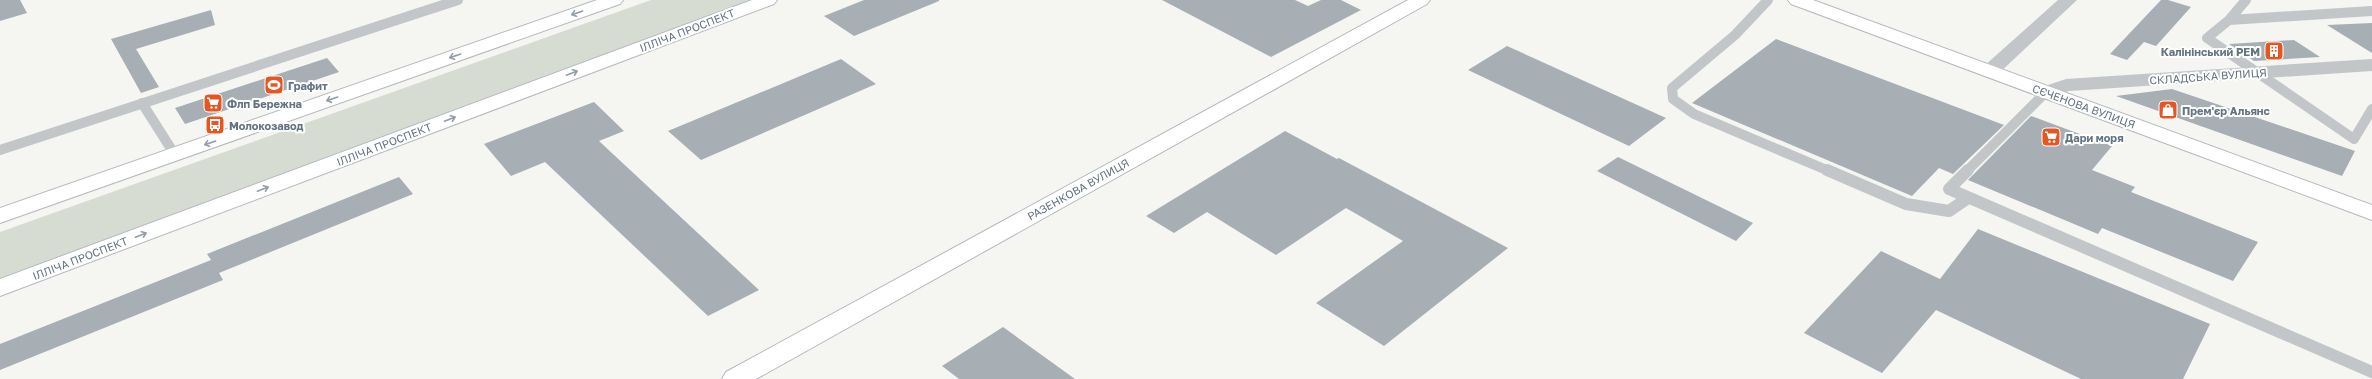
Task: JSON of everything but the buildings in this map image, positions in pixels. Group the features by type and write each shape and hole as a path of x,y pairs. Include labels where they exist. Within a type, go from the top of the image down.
{"street":[{"path":"0,216 614,0"},
{"name":"ІЛЛІЧА ПРОСПЕКТ","path":"0,288 768,0"},
{"name":"РАЗЕНКОВА ВУЛИЦЯ","path":"735,379 1421,0"},
{"name":"СЄЧЕНОВА ВУЛИЦЯ","path":"1797,0 2372,212"},
{"path":"1990,71 2068,0"},
{"name":"СКЛАДСЬКА ВУЛИЦЯ","path":"2046,92 2066,85 2372,65"}],"lane":[{"path":"0,150 458,0"},
{"path":"1768,0 1735,35 1672,88 1673,99 1694,114 1906,204 1949,211 1968,198"},
{"path":"2246,0 2229,20 2207,38 2354,139 2372,109"},
{"path":"2229,20 2372,11"},
{"path":"2046,92 1949,189 2372,372"},
{"path":"142,103 175,155"}],"shaded area":[{"path":"651,0 752,0 0,280 0,232"}],"place":[{"name":"Калінінський РЕМ","path":"2274,51"},
{"name":"Графит","path":"274,85"},
{"name":"Флп Бережна","path":"213,103"},
{"name":"Прем'єр Альянс","path":"2168,110"},
{"name":"Молокозавод","path":"215,125"},
{"name":"Дари моря","path":"2051,137"}]}
